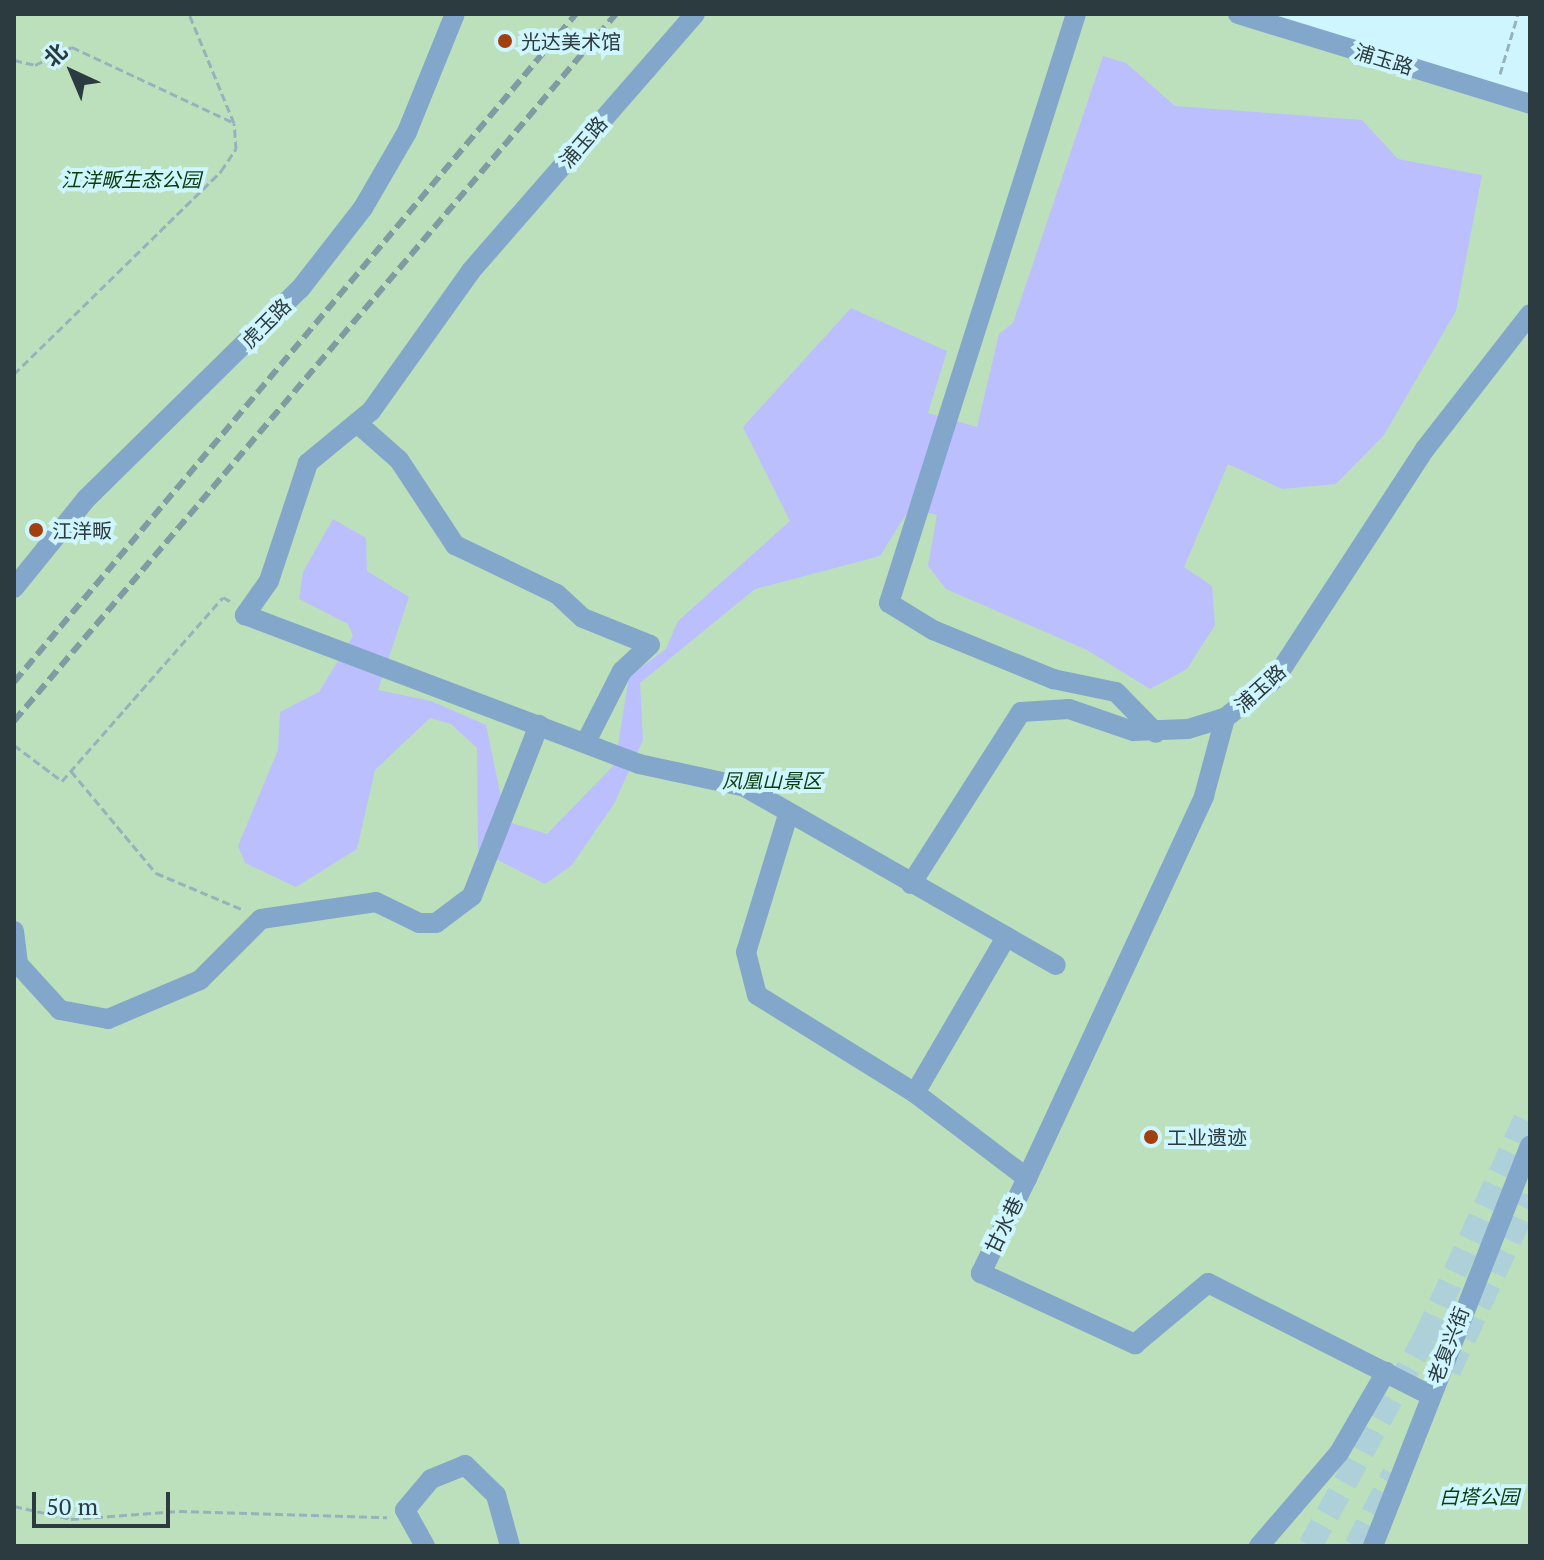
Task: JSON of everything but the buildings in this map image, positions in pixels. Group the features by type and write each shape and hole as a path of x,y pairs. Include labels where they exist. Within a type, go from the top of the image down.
{"street":[{"name":"虎玉路","path":"14,588 86,499 300,289 363,208 407,132 455,14"},
{"name":"浦玉路","path":"247,611 269,581 308,463 357,423 471,271 695,14"},
{"path":"1076,14 949,399 889,603 933,630 1053,679 1116,692 1156,733"},
{"name":"浦玉路","path":"1238,14 1530,104"},
{"name":"浦玉路","path":"911,884 1021,712 1069,709 1156,733 1225,718 1275,679 1301,647 1425,449 1530,314"},
{"path":"357,423 399,460 455,545 557,594 583,618 650,645 622,671 586,742"},
{"path":"247,611 639,764 745,787 788,815 1056,965"},
{"path":"1027,1178 1204,796 1225,718"},
{"path":"14,931 18,964 60,1010 108,1019 200,980 261,919 376,902 419,923 436,923 472,896 510,809 539,725"},
{"name":"甘水巷","path":"788,815 746,952 757,995 915,1093 1027,1178 981,1273 1135,1344 1208,1283 1430,1395"},
{"path":"915,1093 1006,937"},
{"name":"老复兴街","path":"1373,1546 1530,1146"},
{"path":"1259,1546 1339,1453 1386,1372"},
{"path":"425,1546 405,1510 431,1479 465,1465 496,1495 510,1546"}],"path":[{"path":"14,374 221,171 236,149 234,123 189,14"},
{"path":"1494,93 1518,14"},
{"path":"14,60 35,65 72,47 234,123"},
{"path":"14,745 62,781 223,597 247,611"},
{"path":"71,771 156,873 261,919"},
{"path":"14,1506 71,1519 179,1511 366,1520 405,1510"}],"green space":[{"name":"凤凰山景区","path":"14,14 1242,14 1530,99 1530,1546 14,1546"}],"water":[{"path":"1103,56 1126,63 1175,106 1362,120 1398,159 1482,175 1456,311 1384,435 1336,484 1282,489 1228,464 1184,567 1212,586 1215,625 1187,669 1150,689 1087,650 946,589 928,566 937,515 910,508 880,556 755,589 640,683 643,740 614,804 571,866 545,884 478,850 477,748 451,724 430,718 375,770 357,849 296,887 245,863 238,846 278,750 280,712 319,692 353,636 348,624 299,599 303,572 333,519 366,538 367,571 409,597 378,690 431,701 486,725 506,821 547,834 615,764 629,676 666,649 678,621 790,521 743,427 851,308 947,351 928,413 977,427 999,334 1013,323"}],"tunnel":[{"path":"1310,1546 1425,1338 1530,1109"},
{"path":"1449,1371 1530,1196"},
{"path":"1356,1546 1394,1474"}],"railway":[{"path":"14,682 576,14"},
{"path":"14,721 616,14"}],"place":[{"name":"光达美术馆","path":"505,41"},
{"name":"江洋畈","path":"36,530"},
{"name":"工业遗迹","path":"1151,1137"}],"park label":[{"name":"江洋畈生态公园","path":"131,179"},
{"name":"白塔公园","path":"1479,1496"}]}
